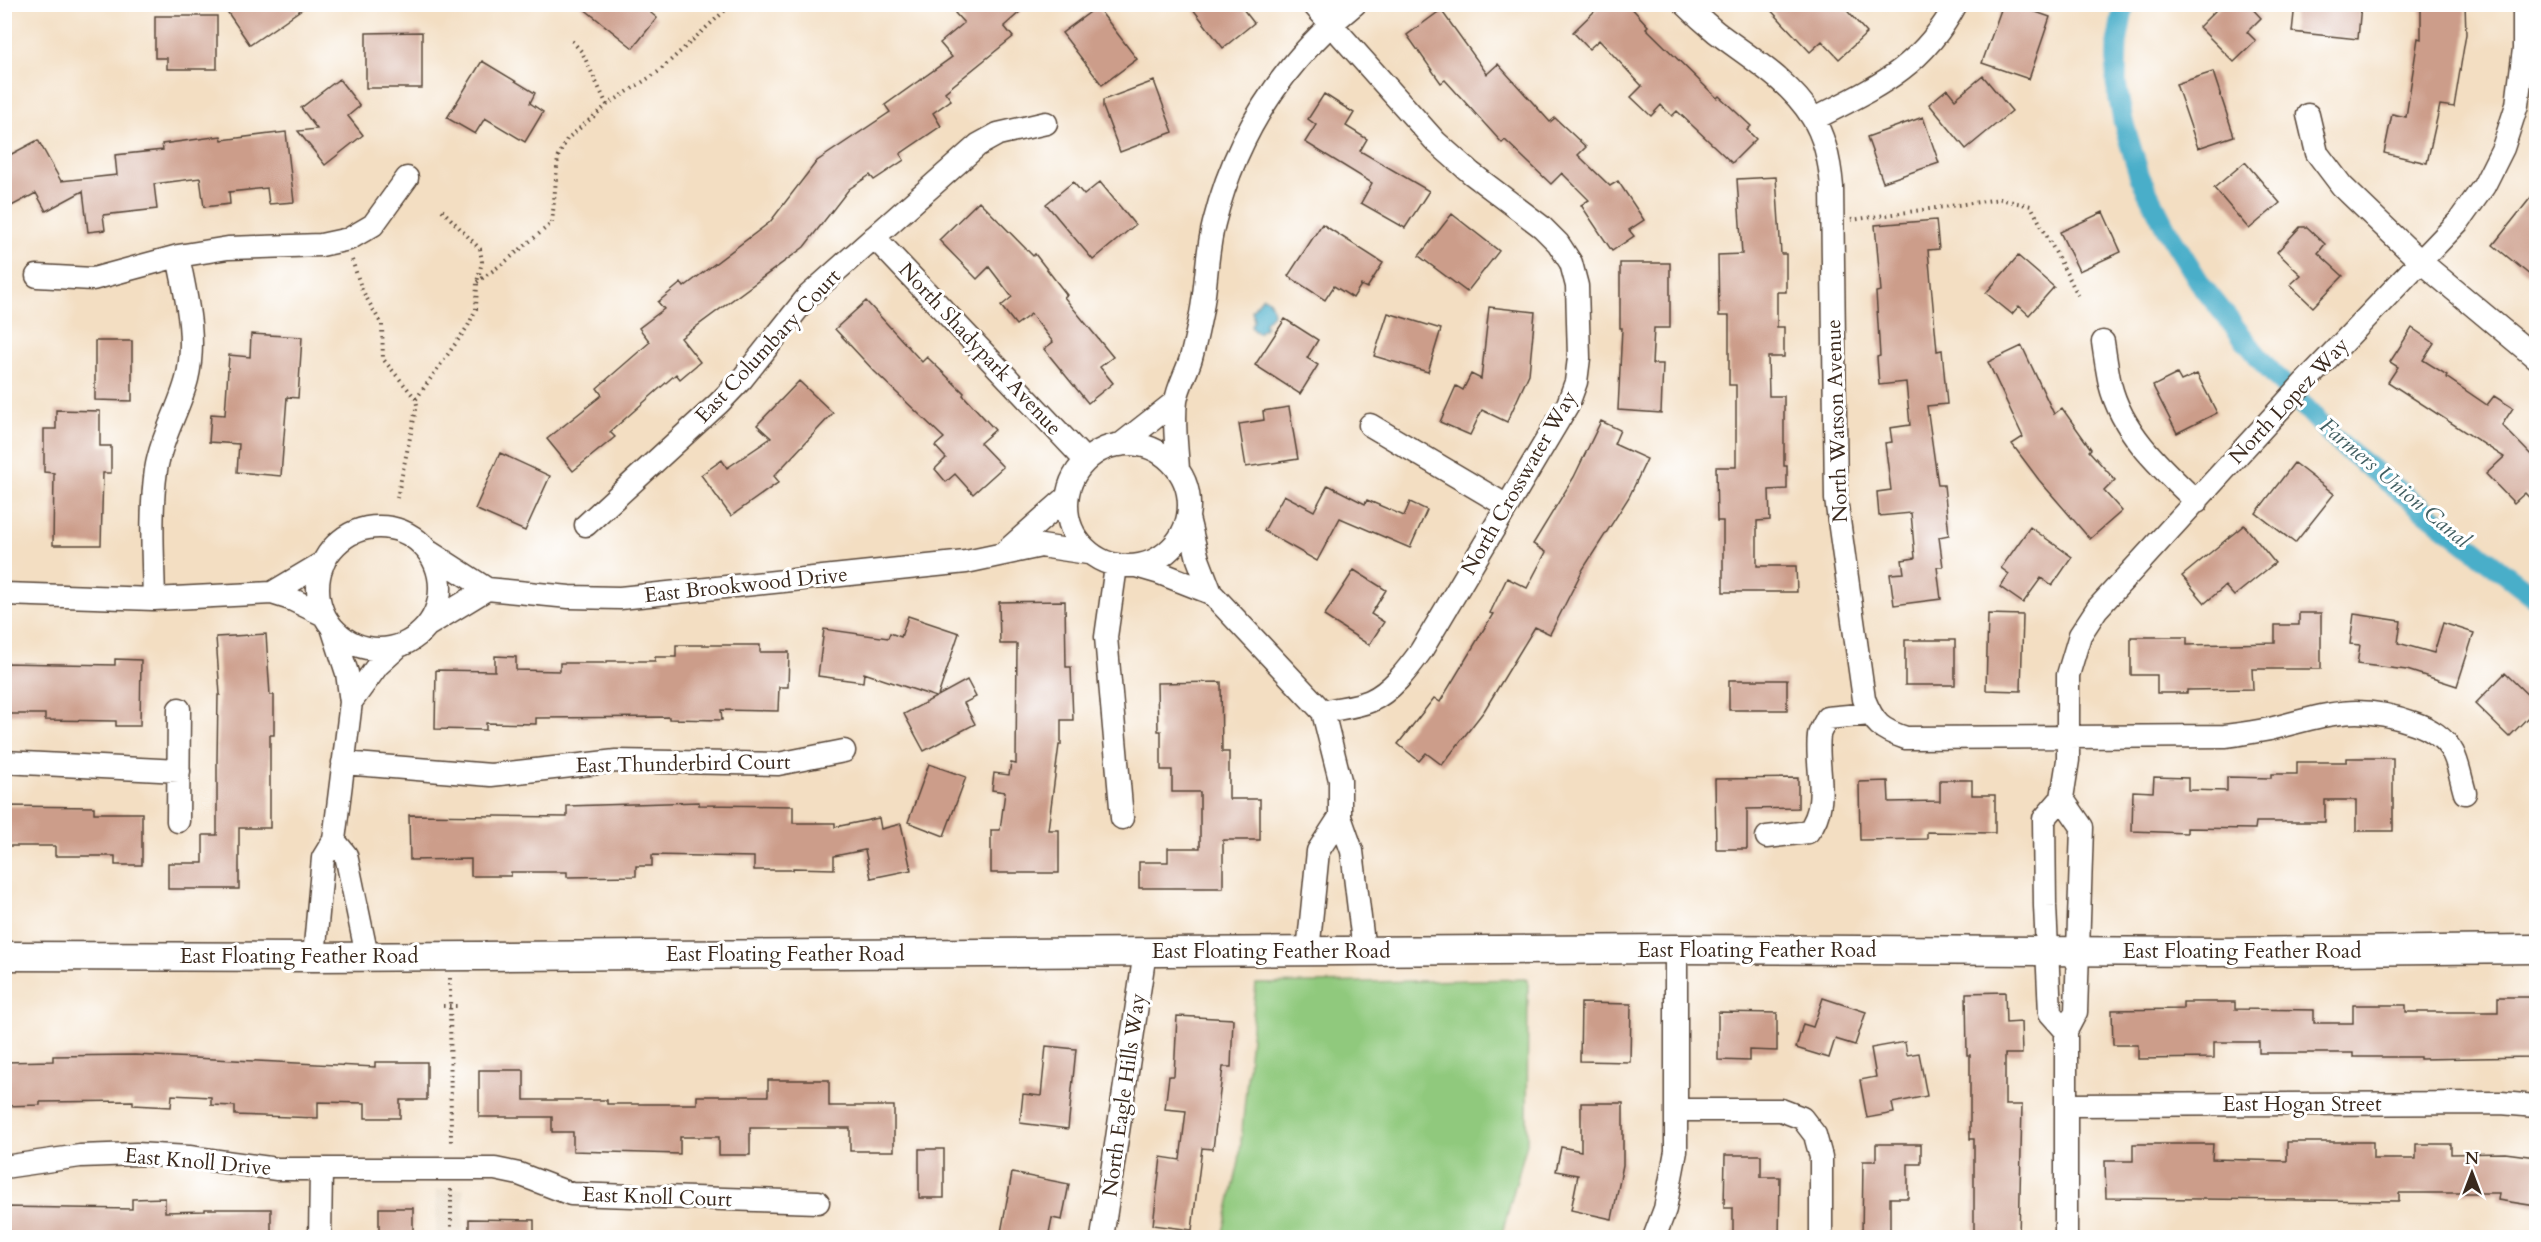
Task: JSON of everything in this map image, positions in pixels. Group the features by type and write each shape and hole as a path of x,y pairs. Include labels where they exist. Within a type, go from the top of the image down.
{"main road":[{"name":"East Floating Feather Road","path":"4,956 314,957 1677,949 2219,952 2536,949"}],"street":[{"name":"North Crosswater Way","path":"1313,4 1436,142 1471,173 1542,226 1558,243 1570,263 1577,286 1579,358 1576,382 1568,404 1407,670 1390,687 1370,701 1323,712"},
{"path":"1355,4 1307,48 1278,82 1264,103 1232,165 1214,224 1202,312 1191,358 1176,401 1178,470 1187,493 1188,518 1198,559 1211,592 1323,712 1340,780 1340,817 1352,851 1364,951"},
{"name":"North Watson Avenue","path":"1685,4 1714,30 1775,75 1798,96 1814,119 1829,159 1832,187 1836,499 1864,699 1872,718"},
{"path":"1814,119 1872,90 1907,67 1930,45 1956,4"},
{"name":"North Lopez Way","path":"2066,1031 2050,1013 2044,819 2062,798 2068,760 2068,675 2079,635 2097,609 2304,383 2459,221 2484,186 2503,148 2517,105 2522,80 2524,4"},
{"path":"2308,115 2317,153 2342,186 2421,262 2536,358"},
{"name":"East Columbary Court","path":"586,525 742,380 808,296 978,145 998,134 1046,123"},
{"path":"38,276 68,280 93,279 178,256 228,248 321,245 349,239 373,225 407,178"},
{"name":"North Shadypark Avenue","path":"874,237 1086,461"},
{"path":"154,599 153,518 157,469 186,380 192,348 189,312 178,256"},
{"path":"2103,342 2110,386 2128,426 2152,459 2197,502"},
{"path":"1120,445 1176,401"},
{"path":"1370,425 1507,506"},
{"path":"1178,470 1167,458 1152,449 1137,445 1120,445 1102,450 1086,461 1073,477 1067,497 1067,518 1075,537 1088,552 1102,561 1160,573 1211,592"},
{"name":"East Brookwood Drive","path":"1003,554 1067,497"},
{"path":"1126,566 1154,561 1170,550 1181,535 1188,518"},
{"path":"314,957 323,858 334,840 351,702 347,673 318,589 324,562 331,550 353,533 380,527 407,533 428,551 435,562 440,588 439,601 428,625"},
{"name":"East Brookwood Drive","path":"428,551 487,589 569,597 620,598 966,562 1041,546 1088,552"},
{"path":"272,593 324,562"},
{"path":"1122,818 1107,637 1126,566"},
{"path":"351,702 378,665 399,646 419,635 428,625 487,589"},
{"path":"4,594 154,599 272,593 291,599 328,621 354,644 381,649 399,646"},
{"path":"178,821 179,709"},
{"path":"1767,837 1808,832 1815,824 1822,801 1820,734 1827,718 1872,718 1888,732 1906,738 2068,738 2225,736 2268,729 2328,713 2372,712 2392,715 2426,727 2443,740 2453,753 2465,793"},
{"name":"East Thunderbird Court","path":"343,763 491,775 616,760 778,764 844,751"},
{"path":"4,762 179,771"},
{"path":"2062,798 2082,827 2076,1012 2066,1031 2068,1105 2066,1238"},
{"path":"1308,952 1318,851 1340,817"},
{"path":"334,840 346,855 367,956"},
{"path":"1654,1238 1665,1209 1671,1182 1677,1110 1677,949"},
{"name":"North Eagle Hills Way","path":"1102,1238 1145,952"},
{"name":"East Hogan Street","path":"2068,1105 2501,1103 2536,1106"},
{"path":"1677,1110 1781,1110 1802,1118 1815,1135 1821,1157 1821,1238"},
{"name":"East Knoll Drive","path":"4,1167 80,1156 136,1154 189,1157 277,1169 321,1169"},
{"path":"320,1238 321,1169"},
{"name":"East Knoll Court","path":"321,1169 495,1169 519,1174 572,1194 818,1202"}],"path":[{"path":"477,282 552,223 558,157 562,147 577,129 607,105 658,72 732,4"},
{"path":"572,41 582,52 607,105"},
{"path":"1851,220 2000,199 2031,206 2078,295"},
{"path":"416,399 468,326 476,309 477,282 482,262 480,249 442,210"},
{"path":"350,257 362,290 379,318 383,334 383,359 416,399 417,409 397,498"},
{"path":"450,977 451,1146"},
{"path":"443,1006 461,1006"},
{"path":"451,1180 451,1238"}],"shaded area":[{"path":"464,1189 463,1237 436,1237 436,1190"}],"green space":[{"path":"1528,979 1527,1143 1501,1237 1222,1237 1239,1162 1256,984"}],"water":[{"path":"1263,297 1271,303 1273,314 1265,322 1266,327 1258,333 1251,325 1254,320 1252,310"}],"building":[{"path":"222,4 309,4 250,45"},
{"path":"578,4 640,4 657,18 633,48"},
{"path":"965,4 1029,4 1004,26 1013,37 945,92 951,100 933,113 941,126 900,154 904,160 874,180 870,175 849,189 804,247 681,338 700,362 680,379 676,374 610,432 615,437 573,471 547,439 602,395 597,388 650,342 639,328 664,309 658,302 681,283 684,287 770,222 817,161 890,112 885,105 952,57 940,43 964,23 955,13"},
{"path":"1189,4 1239,4 1254,23 1223,48"},
{"path":"1602,4 1628,4 1648,26 1646,28 1717,98 1719,96 1751,126 1747,130 1756,139 1732,163 1677,111 1672,116 1661,105 1651,116 1631,97 1642,86 1599,40 1589,49 1573,32"},
{"path":"1765,4 1841,4 1867,33 1839,59 1822,41 1810,52"},
{"path":"2003,4 2013,4 2050,17 2029,79 1982,63"},
{"path":"2222,4 2248,4 2261,18 2247,32 2256,41 2234,62 2199,27"},
{"path":"2295,4 2361,4 2358,39 2292,32"},
{"path":"2421,4 2465,4 2466,34 2454,107 2440,105 2427,163 2384,153 2392,114 2406,117 2418,38 2421,39"},
{"path":"1097,7 1137,59 1102,85 1062,33"},
{"path":"1441,10 1487,74 1498,64 1550,122 1555,118 1586,147 1578,155 1610,186 1618,181 1644,220 1629,230 1634,236 1612,251 1581,205 1589,200 1562,173 1551,184 1505,140 1502,143 1445,80 1441,83 1407,35"},
{"path":"155,16 217,16 217,69 167,69 167,58 155,58"},
{"path":"422,32 422,88 366,88 366,33"},
{"path":"482,61 535,93 530,103 543,112 525,142 485,118 475,134 447,118"},
{"path":"2213,72 2234,136 2198,148 2176,84"},
{"path":"1983,76 2012,111 1966,149 1929,104 1947,89 1955,99"},
{"path":"339,79 360,106 348,116 363,135 325,165 298,131 317,129 301,108"},
{"path":"1154,81 1173,132 1120,152 1103,107 1103,100"},
{"path":"1324,94 1354,113 1346,126 1367,139 1360,151 1429,191 1405,228 1361,203 1372,183 1305,142 1316,125 1308,119"},
{"path":"1923,117 1939,163 1883,182 1867,137"},
{"path":"286,132 294,202 269,204 267,188 229,192 230,204 204,207 200,178 154,184 157,209 103,215 105,230 88,232 83,191 46,211 36,193 4,210 4,158 38,140 61,181 117,175 115,155 163,150 162,144 221,136 222,140"},
{"path":"2245,162 2280,203 2249,229 2214,188"},
{"path":"1776,177 1781,254 1786,254 1786,292 1777,292 1777,327 1784,327 1784,357 1768,357 1769,396 1784,396 1784,466 1787,466 1787,489 1769,490 1770,520 1757,521 1757,566 1796,566 1797,592 1723,592 1723,521 1717,521 1716,467 1736,467 1736,385 1729,385 1729,316 1719,316 1718,255 1742,254 1737,179"},
{"path":"1073,182 1084,195 1100,182 1135,225 1093,260 1046,204"},
{"path":"2536,191 2536,280 2493,245"},
{"path":"979,201 1033,256 1035,254 1067,295 1064,297 1113,357 1100,367 1113,383 1088,403 1044,349 1053,342 1031,314 1016,325 1001,306 1012,297 989,267 977,279 939,240"},
{"path":"2103,212 2121,252 2079,271 2060,232"},
{"path":"1452,214 1499,251 1467,292 1419,256"},
{"path":"1936,220 1939,249 1928,250 1937,351 1942,350 1947,404 1927,406 1938,485 1944,485 1949,535 1939,537 1943,567 1937,567 1941,599 1894,605 1890,574 1904,573 1902,560 1915,558 1911,513 1879,516 1877,492 1891,490 1885,443 1892,442 1890,428 1910,425 1906,382 1879,385 1877,357 1880,356 1876,292 1881,291 1875,225"},
{"path":"1322,224 1383,263 1367,288 1361,285 1353,298 1334,286 1325,300 1288,276"},
{"path":"2300,227 2307,227 2325,244 2318,253 2343,276 2313,307 2290,285 2301,275 2277,252"},
{"path":"2018,256 2054,287 2029,315 2019,306 2012,314 1986,293"},
{"path":"1620,263 1670,263 1670,328 1654,328 1652,364 1663,364 1661,413 1618,410 1622,328 1620,328"},
{"path":"866,301 922,362 927,357 964,393 963,395 995,430 980,443 1003,467 973,494 955,474 946,482 935,469 946,458 935,446 944,438 874,371 835,329"},
{"path":"1489,307 1535,312 1529,374 1507,422 1482,410 1470,435 1440,422 1456,386 1463,390 1471,374 1481,379"},
{"path":"1388,313 1441,329 1428,372 1374,356"},
{"path":"1285,319 1318,340 1307,358 1318,365 1300,394 1255,365"},
{"path":"2412,328 2434,343 2423,360 2487,405 2494,396 2513,408 2502,425 2536,460 2536,505 2525,493 2514,503 2486,474 2504,457 2388,382 2398,367 2390,362"},
{"path":"251,334 302,337 298,398 287,397 281,476 237,472 239,444 209,442 211,414 225,415 229,355 250,357"},
{"path":"95,341 132,341 132,401 95,400"},
{"path":"2022,346 2054,414 2062,408 2091,449 2089,451 2115,480 2104,491 2122,511 2090,539 2039,480 2012,444 2023,437 1988,362"},
{"path":"2177,374 2181,381 2197,374 2217,413 2177,433 2153,386"},
{"path":"799,381 833,413 774,476 779,482 731,516 701,475 722,460 727,468 771,438 757,425"},
{"path":"1289,407 1298,459 1246,467 1239,424 1264,420 1263,411"},
{"path":"56,410 100,411 100,446 111,446 111,473 103,473 101,545 53,545 54,473 44,472 44,429 56,429"},
{"path":"1601,421 1620,430 1614,444 1647,459 1629,497 1583,569 1550,634 1535,627 1484,711 1442,765 1426,753 1419,761 1398,744 1434,698 1440,702 1493,614 1490,613 1507,578 1527,588 1546,552 1533,544 1574,477"},
{"path":"500,453 550,476 525,531 475,509"},
{"path":"2294,463 2334,494 2295,543 2256,513"},
{"path":"1328,485 1365,504 1367,500 1404,516 1410,502 1427,510 1410,548 1340,518 1317,561 1264,531 1284,495 1314,511"},
{"path":"2244,525 2275,563 2234,596 2225,586 2205,603 2182,576"},
{"path":"2030,527 2072,557 2052,586 2041,578 2023,603 2000,587 2009,574 2001,568"},
{"path":"1354,570 1386,590 1371,614 1384,622 1369,645 1324,616"},
{"path":"1065,601 1066,667 1071,667 1073,720 1061,720 1061,745 1059,745 1048,830 1059,830 1059,873 991,873 991,830 1000,830 1005,792 992,790 994,773 1009,775 1011,763 1016,764 1017,644 1000,644 999,602"},
{"path":"2299,613 2321,613 2321,669 2252,669 2253,689 2187,690 2187,693 2157,693 2157,675 2131,675 2131,637 2187,637 2187,645 2275,643 2275,625 2299,625"},
{"path":"1988,614 2023,615 2021,691 1986,690"},
{"path":"2354,614 2401,621 2398,643 2434,653 2443,623 2474,633 2457,686 2407,670 2357,664 2360,645 2350,644"},
{"path":"908,616 959,633 938,696 967,680 976,697 964,703 975,724 924,751 904,714 936,697 864,673 863,682 818,676 824,629 888,638 890,633 901,637"},
{"path":"266,634 270,695 274,695 274,735 270,735 270,828 239,828 239,889 168,889 168,863 203,863 203,835 217,835 218,695 220,695 216,637"},
{"path":"1905,640 1955,640 1955,685 1905,685"},
{"path":"676,645 760,645 760,652 789,652 788,687 779,687 778,711 721,710 722,720 669,719 669,717 536,718 536,724 486,723 486,730 435,729 436,670 495,671 495,656 516,657 516,670 560,671 560,663 655,661 655,657 676,657"},
{"path":"115,659 141,660 140,726 116,726 116,721 45,720 45,714 4,714 4,663 115,665"},
{"path":"2505,673 2536,703 2536,709 2509,737 2475,704"},
{"path":"1729,680 1787,680 1787,710 1729,710"},
{"path":"1221,682 1222,752 1229,752 1229,799 1260,799 1260,840 1223,840 1223,888 1139,888 1139,862 1168,862 1168,848 1200,848 1200,792 1172,792 1172,770 1161,770 1157,683"},
{"path":"2347,758 2393,758 2393,831 2356,831 2356,800 2325,800 2325,822 2256,822 2255,829 2187,828 2187,833 2132,831 2133,791 2153,792 2154,777 2188,778 2188,790 2227,791 2227,777 2271,778 2271,774 2297,774 2297,762 2347,762"},
{"path":"929,764 966,777 944,836 908,822"},
{"path":"1798,778 1798,808 1747,809 1747,849 1716,849 1715,779"},
{"path":"1940,780 1972,780 1972,795 1995,795 1995,833 1927,832 1927,839 1860,840 1859,782 1888,781 1889,802 1940,801"},
{"path":"699,802 699,805 793,806 793,823 835,823 835,827 879,818 881,829 901,824 911,870 871,878 865,850 834,856 834,869 793,868 793,870 754,870 754,857 652,855 652,866 636,866 636,876 567,877 567,872 511,872 511,876 471,876 471,859 410,860 409,815 567,817 567,806"},
{"path":"4,806 94,807 94,813 142,813 142,865 115,865 115,856 55,856 55,846 4,846"},
{"path":"2005,992 2006,1023 2021,1022 2022,1054 2005,1054 2005,1105 2022,1105 2019,1238 1974,1238 1974,1139 1970,1139 1970,1055 1967,1055 1966,993"},
{"path":"2498,997 2536,997 2536,1040 2532,1040 2532,1057 2420,1059 2420,1057 2353,1057 2353,1053 2259,1053 2259,1042 2214,1042 2214,1058 2138,1059 2138,1045 2113,1045 2112,1010 2183,1009 2183,1002 2235,1002 2235,1009 2314,1010 2314,1023 2353,1023 2353,1005 2406,1005 2406,1012 2498,1012"},
{"path":"1823,998 1866,1012 1855,1045 1835,1039 1829,1058 1796,1048 1803,1024 1813,1027"},
{"path":"1581,1003 1631,1004 1630,1062 1580,1061"},
{"path":"1718,1012 1777,1013 1777,1051 1749,1050 1749,1061 1718,1060"},
{"path":"1177,1016 1233,1019 1231,1067 1223,1067 1213,1149 1202,1148 1192,1230 1153,1225 1161,1157 1180,1160 1186,1111 1165,1109 1169,1076 1174,1076"},
{"path":"1905,1042 1907,1055 1919,1053 1927,1096 1892,1103 1894,1113 1867,1118 1860,1080 1876,1077 1871,1048"},
{"path":"1046,1046 1076,1049 1068,1129 1020,1123 1023,1094 1041,1096"},
{"path":"135,1055 375,1067 375,1062 427,1062 427,1100 400,1100 400,1118 365,1118 365,1103 318,1102 318,1118 235,1115 235,1106 211,1105 211,1097 172,1095 171,1107 133,1105 133,1101 40,1102 40,1105 4,1106 4,1062 53,1061 53,1056"},
{"path":"479,1070 524,1070 524,1100 607,1100 607,1104 697,1104 697,1096 768,1096 768,1080 829,1080 829,1106 894,1106 894,1151 850,1151 850,1128 750,1128 750,1155 719,1155 719,1137 680,1137 680,1154 573,1151 573,1132 552,1132 552,1117 479,1117"},
{"path":"1581,1103 1623,1103 1623,1165 1612,1219 1571,1210 1578,1175 1556,1171 1561,1147 1581,1151"},
{"path":"2287,1142 2373,1142 2373,1159 2416,1159 2416,1144 2451,1144 2451,1154 2505,1153 2536,1157 2536,1206 2498,1200 2499,1193 2399,1193 2399,1201 2106,1198 2105,1161 2133,1161 2133,1144 2213,1144 2212,1159 2287,1161"},
{"path":"1876,1144 1921,1144 1921,1164 1908,1164 1908,1198 1890,1198 1890,1238 1862,1238 1863,1161 1876,1161"},
{"path":"919,1149 944,1149 944,1198 919,1198"},
{"path":"1725,1155 1761,1155 1761,1177 1780,1177 1779,1238 1733,1238 1733,1208 1724,1208"},
{"path":"1012,1173 1069,1184 1062,1220 1052,1218 1048,1238 1000,1238"},
{"path":"165,1198 165,1212 205,1211 205,1209 271,1209 271,1238 4,1238 6,1207 132,1209 132,1199"},
{"path":"379,1208 413,1208 413,1238 379,1238"},
{"path":"469,1219 534,1220 534,1238 469,1238"}],"waterway":[{"name":"Farmers Union Canal","path":"2124,4 2117,44 2116,83 2123,121 2140,177 2167,230 2202,286 2265,365 2342,446 2536,598"}]}
